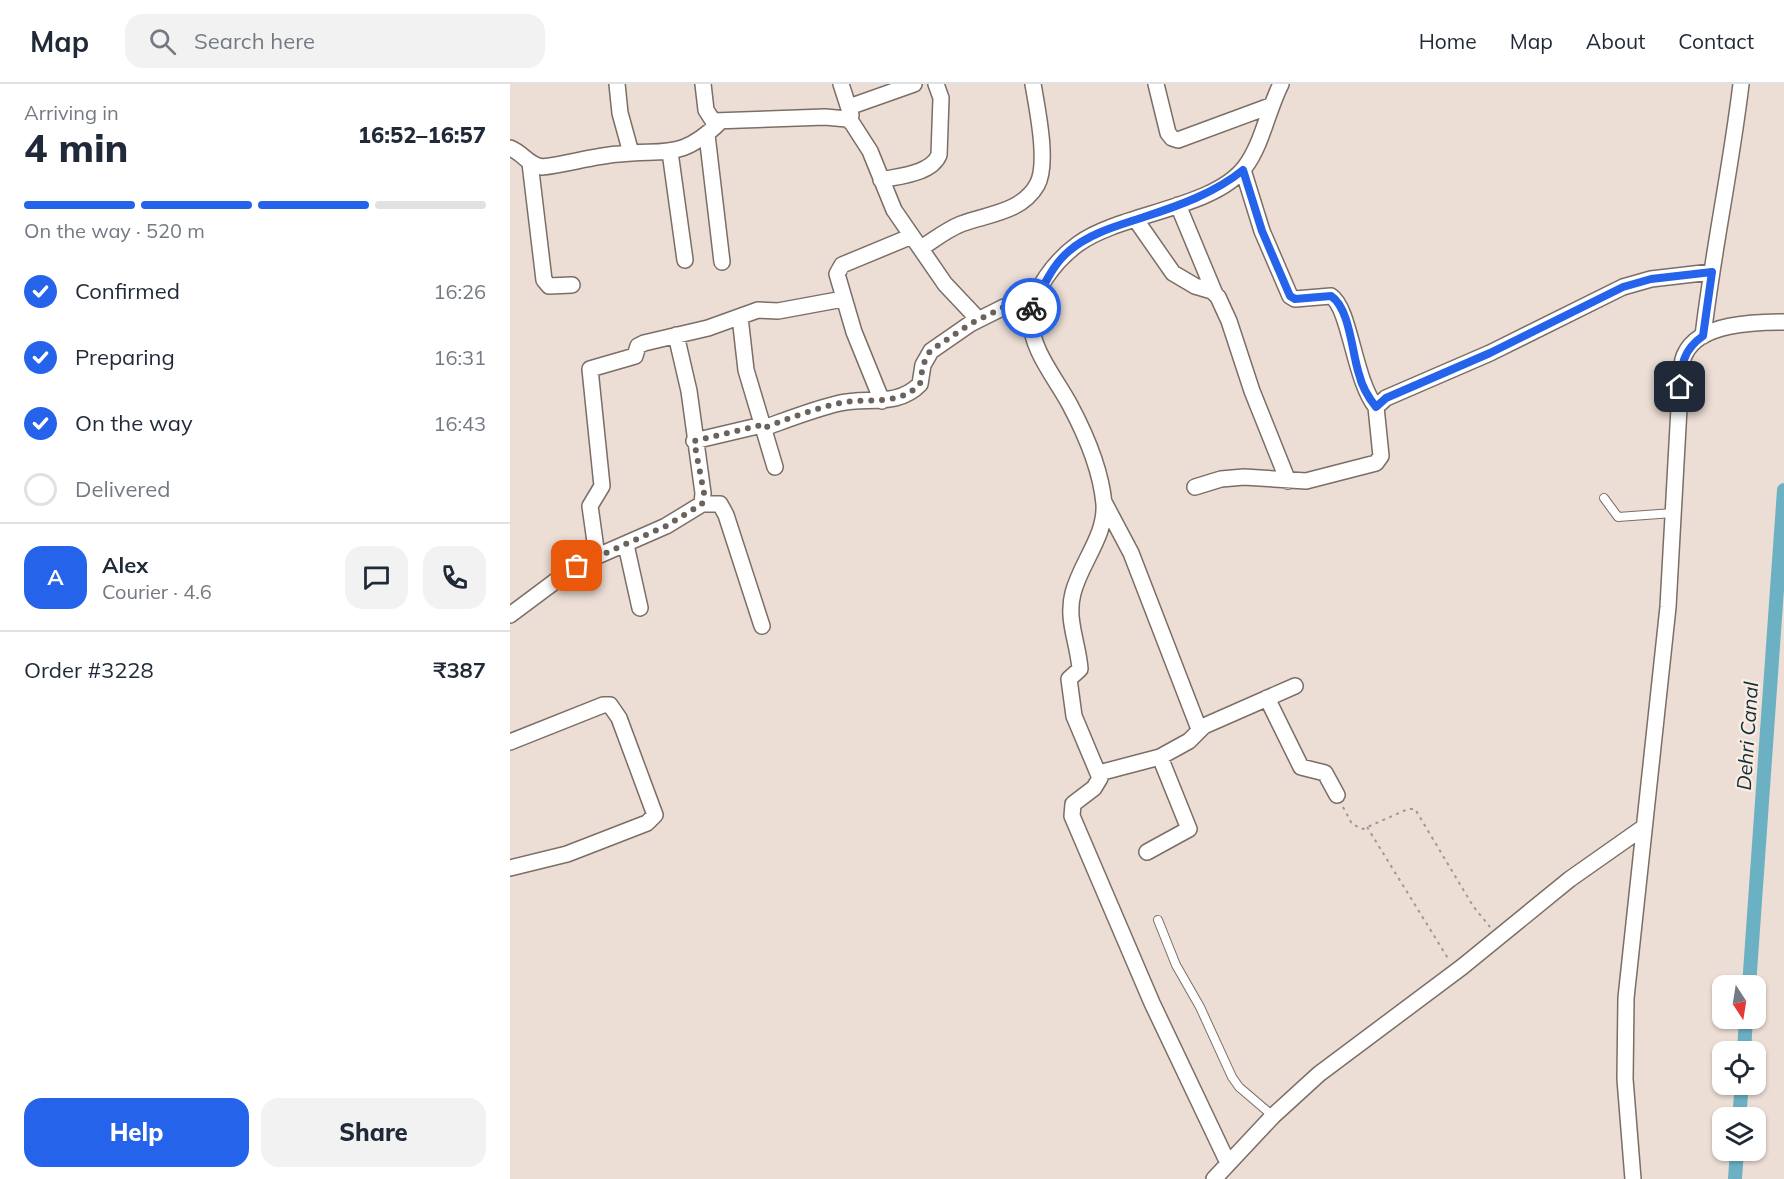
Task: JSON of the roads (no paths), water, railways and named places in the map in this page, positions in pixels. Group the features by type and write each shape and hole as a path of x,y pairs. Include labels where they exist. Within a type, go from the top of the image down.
{"street":[{"path":"617,84 620,113 631,153"},
{"path":"703,84 708,116 720,122 838,117 852,123"},
{"path":"841,84 852,123 865,140 894,210 956,298 978,320"},
{"path":"849,107 914,84"},
{"path":"881,180 923,169 936,161 941,98 936,84"},
{"path":"882,401 843,299 837,274 842,265 916,242 958,225 1004,212 1031,194 1037,185 1042,146 1033,84"},
{"path":"1156,84 1168,133 1172,138 1178,140 1270,106"},
{"path":"1199,729 1131,553 1104,502 1094,461 1084,434 1036,342 1031,319 1032,308 1048,276 1067,252 1093,235 1178,205 1215,189 1243,170 1254,152 1270,106 1281,84"},
{"path":"1703,336 1733,154 1742,84"},
{"path":"510,148 519,152 530,163 542,167 631,153 670,152 692,145 720,122"},
{"path":"707,135 722,261"},
{"path":"670,152 685,260"},
{"path":"530,163 544,280 549,286 572,285"},
{"path":"1195,487 1221,479 1244,477 1288,481 1322,478 1376,463 1381,456 1376,407 1363,386 1344,316 1336,299 1331,296 1295,299 1290,296 1262,231 1243,170"},
{"path":"1178,205 1215,294 1229,321 1256,402 1288,481"},
{"path":"1136,220 1173,273 1215,294"},
{"path":"1376,407 1386,398 1490,353 1605,294 1644,280 1712,272"},
{"path":"597,556 590,506 602,486 590,370 595,366 634,356 639,346 644,343 758,310 778,311 843,299"},
{"path":"694,441 763,427 838,404 882,401 902,396 915,390 923,379 923,365 930,351 978,320 1014,305 1032,308"},
{"path":"740,317 746,370 775,467"},
{"path":"1633,1179 1626,1102 1626,998 1665,640 1681,372 1684,355 1691,344 1703,336 1736,325 1784,322"},
{"path":"676,335 690,391 694,441 704,493 702,504"},
{"path":"1104,502 1102,526 1073,593 1070,621 1080,669 1069,679 1074,716 1099,773 1098,783 1094,788 1073,804 1075,826 1152,1003 1228,1163"},
{"path":"510,615 566,572 666,526 702,504 720,504 726,514 762,626"},
{"path":"626,545 640,608"},
{"path":"1099,773 1160,757 1193,738 1199,729 1295,686"},
{"path":"1267,698 1301,767 1325,773 1337,795"},
{"path":"510,742 603,705 610,705 619,718 655,815 647,823 567,854 510,868"},
{"path":"1147,852 1189,829 1160,757"},
{"path":"1214,1179 1273,1116 1353,1046 1462,967 1570,879 1644,828"}],"lane":[{"path":"1604,498 1618,517 1673,513"},
{"path":"1158,920 1178,970 1200,1007 1232,1077 1239,1087 1273,1116"}],"waterway":[{"name":"Dehri Canal","path":"1750,975 1784,490"},
{"name":"Dehri Canal","path":"1745,1029 1745,1041"},
{"name":"Dehri Canal","path":"1740,1107 1741,1095"},
{"name":"Dehri Canal","path":"1735,1179 1736,1161"}]}
